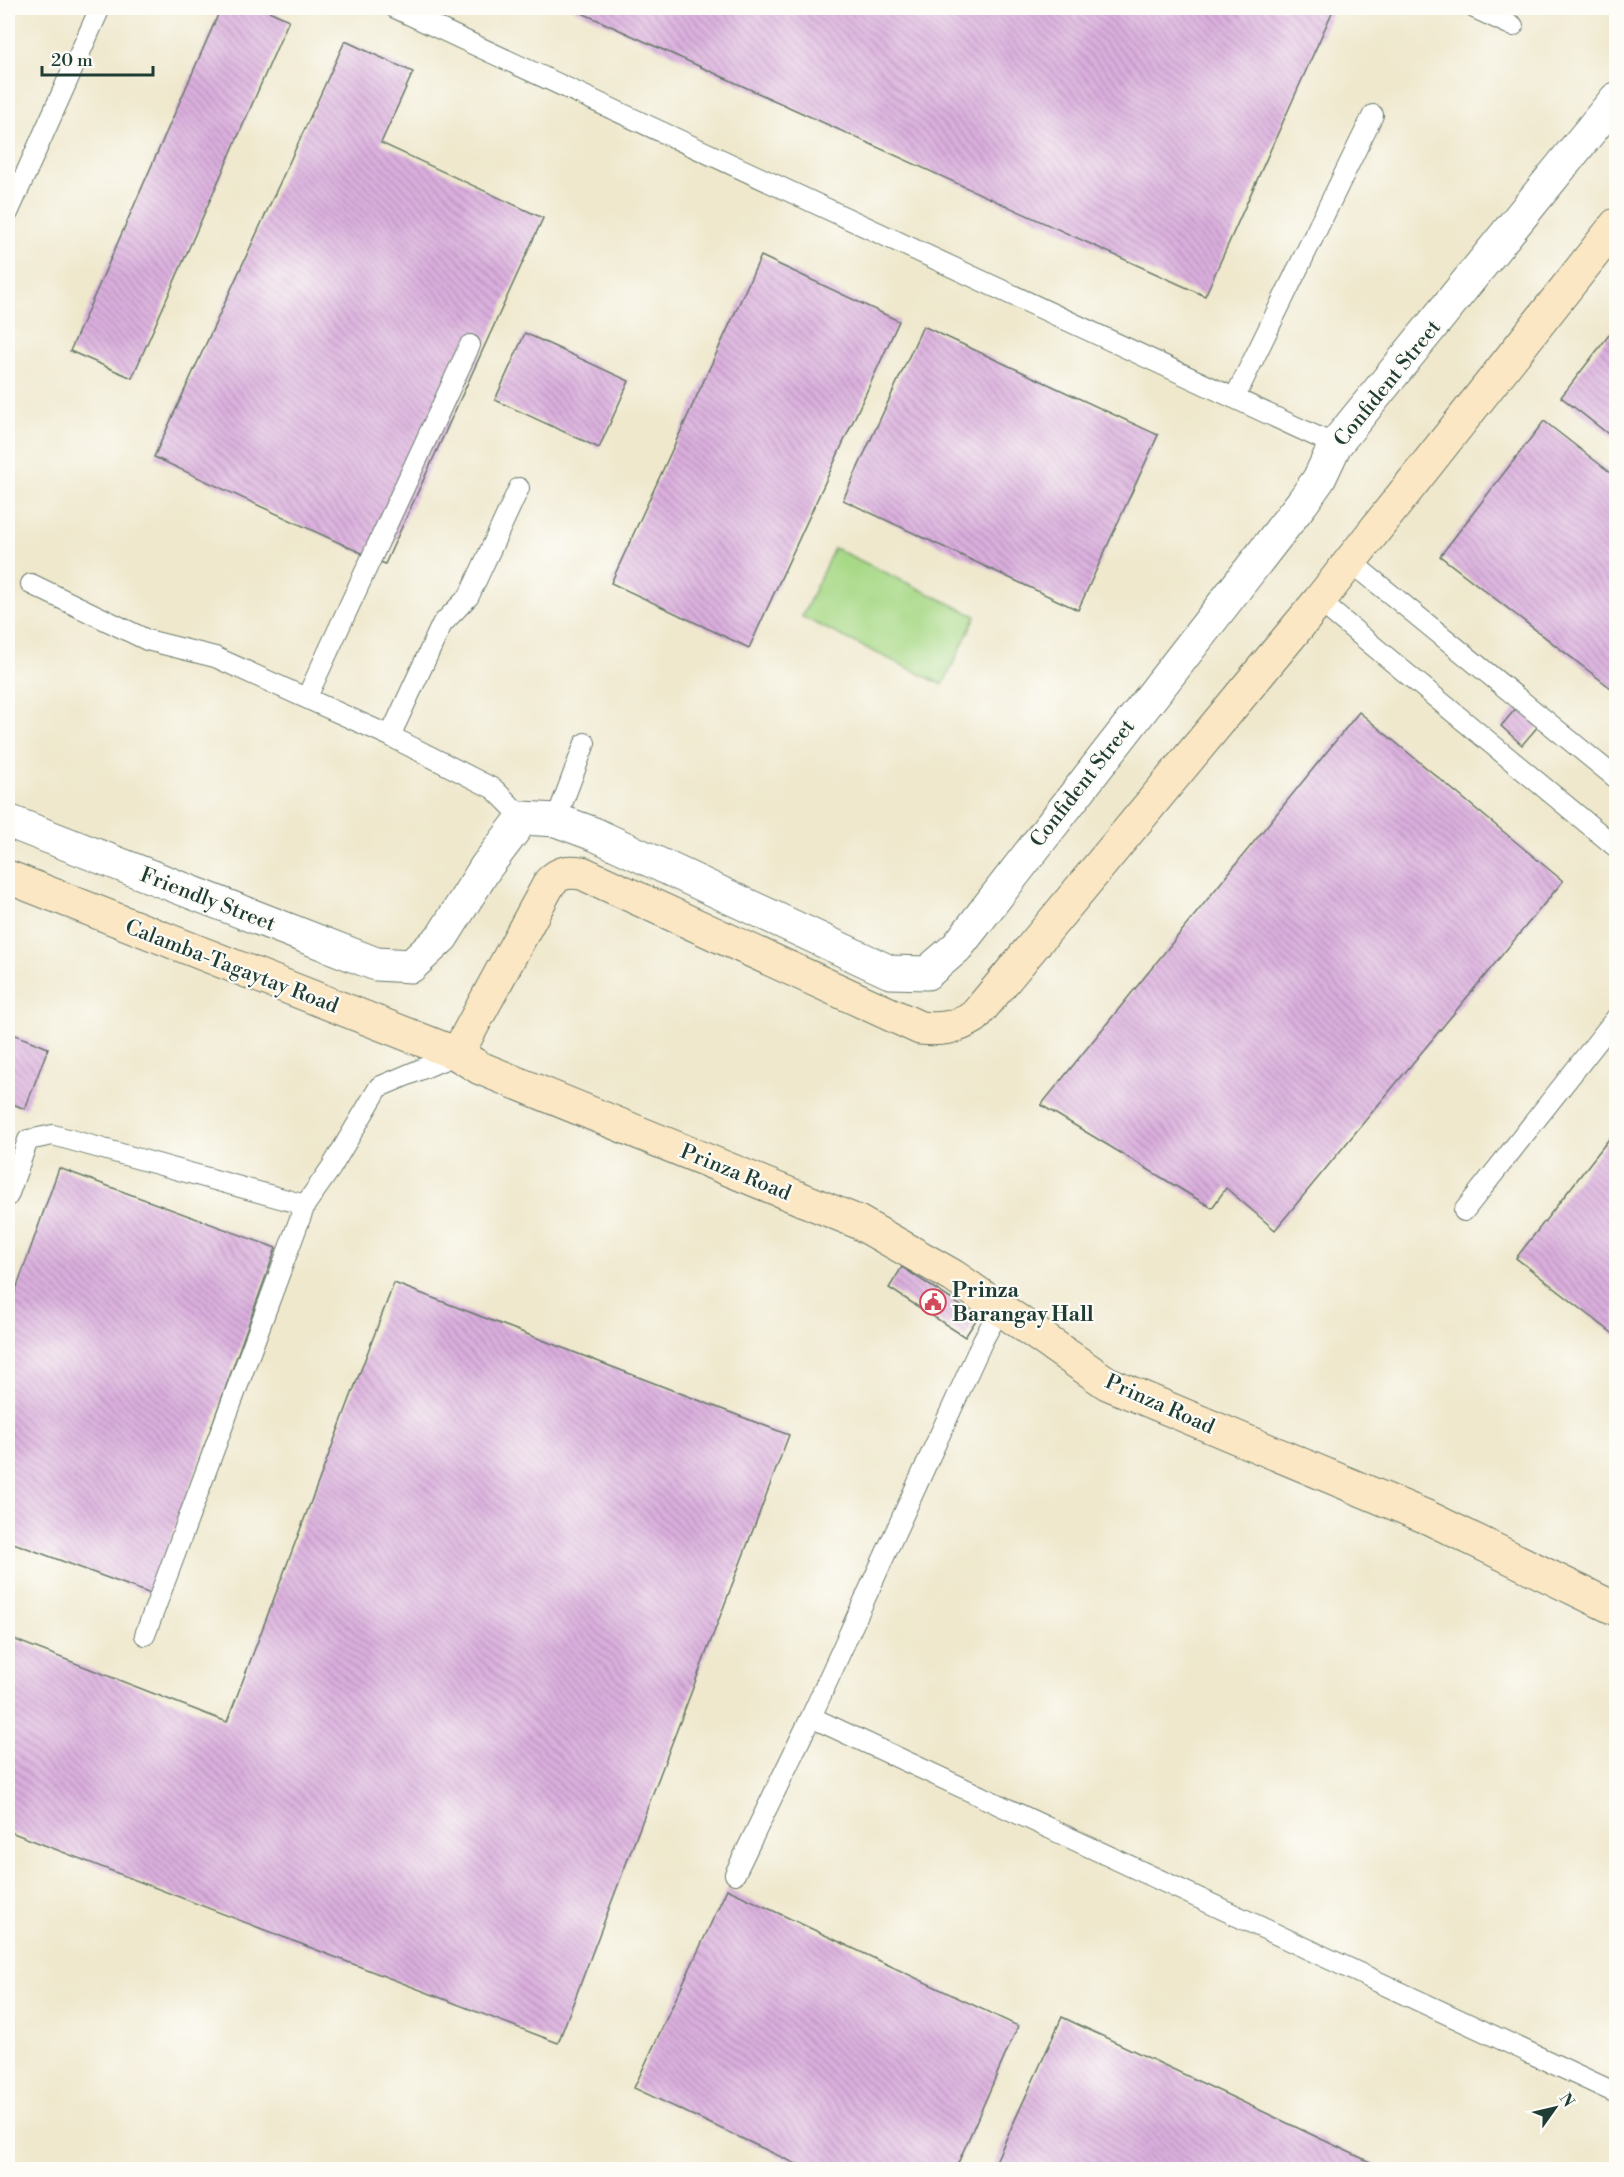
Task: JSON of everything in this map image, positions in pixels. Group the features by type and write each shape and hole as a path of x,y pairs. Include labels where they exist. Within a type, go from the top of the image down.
{"main road":[{"path":"457,1054 549,882 557,874 569,871 582,873 920,1028 939,1030 961,1025 974,1017 1319,601 1617,225"},
{"name":"Calamba-Tagaytay Road","path":"8,878 457,1054"},
{"name":"Prinza Road","path":"457,1054 480,1068 858,1222 953,1276 1107,1383 1429,1518 1617,1609"}],"street":[{"name":"Confident Street","path":"523,818 556,820 594,834 890,972 927,973 957,947 1302,504 1319,479 1335,445 1617,99"},
{"name":"Friendly Street","path":"8,821 376,964 411,966 442,937 486,867 523,818"}],"lane":[{"path":"8,213 100,8"},
{"path":"395,8 1335,445"},
{"path":"1474,8 1513,26"},
{"path":"1235,397 1373,115"},
{"path":"307,697 470,345"},
{"path":"390,736 442,624 469,596 519,488"},
{"path":"1350,561 1617,778"},
{"path":"31,584 147,640 215,657 390,736 494,789 523,818"},
{"path":"1319,601 1617,847"},
{"path":"556,820 585,743"},
{"path":"1464,1211 1617,1018"},
{"path":"145,1635 305,1205 331,1168 379,1087 457,1054"},
{"path":"8,1197 28,1140 53,1135 305,1205"},
{"path":"735,1874 811,1717 983,1340 1000,1309"},
{"path":"811,1717 1617,2093"}],"green space":[{"path":"834,548 976,616 943,685 802,617"}],"building":[{"path":"221,8 262,8 289,20 132,378 70,351"},
{"path":"571,8 1334,8 1205,296"},
{"path":"345,41 413,72 381,143 543,218 385,564 154,457"},
{"path":"761,256 899,321 749,648 611,583"},
{"path":"923,326 1158,435 1078,610 843,500"},
{"path":"1616,326 1616,440 1561,397"},
{"path":"525,333 629,381 599,448 495,400"},
{"path":"1544,421 1616,477 1616,692 1440,556"},
{"path":"1517,707 1539,725 1522,745 1501,726"},
{"path":"1359,712 1563,881 1275,1230 1226,1188 1212,1208 1041,1105"},
{"path":"8,1032 48,1048 25,1109 8,1102"},
{"path":"1616,1130 1616,1336 1516,1258"},
{"path":"59,1168 276,1248 151,1594 8,1541 8,1312"},
{"name":"Prinza Barangay Hall","path":"902,1267 978,1317 965,1337 889,1288"},
{"path":"394,1283 789,1435 558,2043 8,1831 8,1637 227,1722"},
{"path":"727,1889 1018,2026 955,2170 809,2170 634,2088"},
{"path":"1062,2017 1387,2170 992,2170"}],"place":[{"name":"Prinza Barangay Hall","path":"933,1302"}]}
